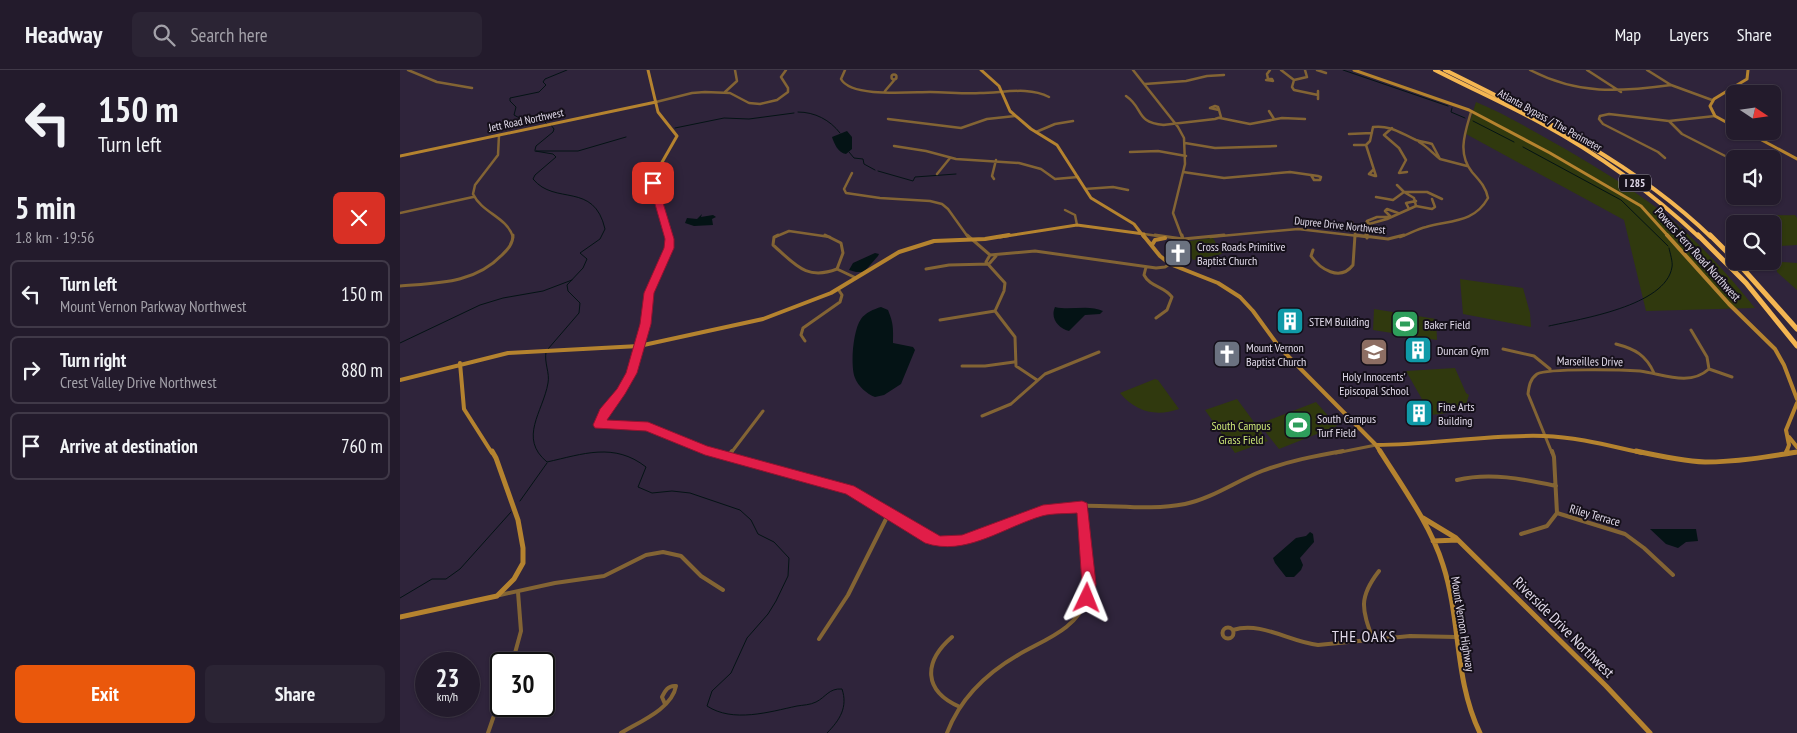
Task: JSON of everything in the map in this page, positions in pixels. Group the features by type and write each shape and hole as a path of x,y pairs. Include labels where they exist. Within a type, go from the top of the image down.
{"highway":[{"name":"Atlanta Bypass / The Perimeter","path":"1433,70 1563,136 1649,194 1697,234 1732,268 1770,310 1797,346"},
{"name":"Atlanta Bypass / The Perimeter","path":"1445,70 1561,129 1620,166 1692,220 1726,252"},
{"path":"1452,70 1480,87"},
{"name":"Atlanta Bypass / The Perimeter","path":"1744,270 1797,329"}],"street":[{"path":"408,70 437,82 472,88"},
{"path":"648,70 659,115 676,134 674,144 655,172 653,183 670,244 649,293 646,324 629,378 604,412 599,425 628,424 648,426 683,442 849,490 930,539 950,543 962,541 1043,511 1082,507 1163,507 1185,504 1206,497 1276,466 1376,445 1546,436 1690,461 1740,461 1797,452"},
{"path":"725,92 736,81 735,70"},
{"path":"656,102 696,92 725,92 753,104 777,100 788,92 788,88 781,77 786,70"},
{"path":"845,70 841,78 844,84 885,92 1039,92 1049,97"},
{"name":"Mount Vernon Highway","path":"981,70 995,81 1002,91 1007,107 1015,116 1057,145 1084,189 1094,200 1136,226 1170,264 1218,283 1240,297 1253,311 1280,348 1376,445 1422,517 1448,581 1464,691 1471,715 1480,733"},
{"path":"1133,70 1181,132 1185,143 1186,156 1174,213 1183,239"},
{"path":"1268,79 1267,74 1270,70"},
{"path":"1280,70 1294,80"},
{"path":"1294,80 1307,76 1305,70"},
{"path":"1317,70 1326,73"},
{"name":"Powers Ferry Road Northwest","path":"1354,70 1453,104 1494,122 1621,193 1649,214 1729,304 1776,349 1797,399"},
{"path":"1530,70 1548,80 1573,88 1591,91 1622,92 1671,85"},
{"path":"1588,70 1622,92"},
{"path":"1647,70 1671,85 1712,100"},
{"path":"1726,122 1715,116 1710,109 1712,100 1744,81 1749,76 1748,70"},
{"path":"1145,84 1186,81 1207,76 1224,75"},
{"path":"885,92 896,78"},
{"path":"1294,80 1292,87 1294,90 1318,95"},
{"path":"1318,91 1318,99"},
{"path":"1126,96 1135,103 1142,120 1163,125 1220,118 1250,124 1274,119 1305,119"},
{"name":"Jett Road Northwest","path":"400,156 656,102"},
{"path":"1477,109 1476,112 1490,118 1494,122"},
{"path":"1220,110 1220,118"},
{"path":"1269,111 1274,119"},
{"path":"1366,145 1370,140 1373,127 1380,126 1402,130 1430,148 1432,153 1447,162 1467,166 1463,150 1471,112"},
{"path":"1665,158 1658,152 1604,124 1599,118 1602,115 1609,114 1669,121 1715,116"},
{"path":"888,119 960,128 987,119 1015,116"},
{"path":"1036,132 1055,124 1073,121"},
{"path":"1669,121 1682,134 1726,156"},
{"path":"1392,128 1384,136 1396,142 1404,154 1406,160 1401,169 1407,172"},
{"path":"1350,134 1372,133"},
{"path":"473,197 475,185 498,156 499,135"},
{"path":"1762,140 1797,159"},
{"path":"1185,143 1215,148 1276,146"},
{"path":"1354,145 1366,145"},
{"path":"1366,145 1372,159 1372,170"},
{"path":"894,146 926,151 950,158 996,160 1039,167 1055,179 1078,177"},
{"path":"1130,152 1158,151 1186,156"},
{"path":"936,174 950,158"},
{"path":"994,179 992,176 996,160"},
{"name":"Dupree Drive Northwest","path":"1144,234 1183,239 1287,229 1367,238 1396,238 1424,228 1462,221 1474,215 1486,202 1488,194 1467,166"},
{"path":"1183,172 1224,178 1290,172 1311,175"},
{"path":"852,173 844,189 846,193 940,203 948,209 970,240 990,255 1035,252 1146,267 1160,268 1170,264"},
{"path":"1397,185 1416,201"},
{"path":"1084,189 1113,187 1128,190"},
{"path":"1376,197 1393,200 1404,192 1427,192 1442,199"},
{"path":"400,213 473,197"},
{"path":"400,286 441,284 458,281 486,268 508,249 513,238 512,231 473,197"},
{"path":"1368,222 1381,223 1398,213 1416,206 1432,209 1435,207 1432,199"},
{"path":"1416,201 1416,206"},
{"path":"1409,209 1406,203 1416,201"},
{"path":"1390,217 1386,211 1387,209 1398,213"},
{"path":"1065,210 1075,215 1077,225"},
{"path":"1368,222 1377,217 1390,217"},
{"path":"1313,250 1311,256 1321,268 1333,272 1346,272 1353,265 1355,228 1352,222"},
{"path":"1367,238 1369,236 1368,222"},
{"path":"400,380 508,352 638,346 763,319 838,289 893,255 908,248 934,241 995,238 1027,231 1077,225 1144,234"},
{"path":"1129,232 1134,230 1136,226"},
{"path":"837,269 844,251 840,242 833,236 789,231 778,234 772,240 773,245 808,274 821,275 837,269 856,278"},
{"path":"1153,246 1155,240 1165,238"},
{"path":"990,255 986,262 992,270 1003,278 1006,285 996,304 995,311 1015,336 1014,362 1020,370 1037,380"},
{"path":"926,269 949,265 989,264 993,262 996,256"},
{"path":"1146,267 1144,275 1146,281 1167,290 1172,297 1172,302 1164,315 1156,318"},
{"path":"805,341 801,336 803,328 840,302 842,296 838,289"},
{"path":"940,320 995,311"},
{"path":"1691,330 1707,357 1709,369 1732,377"},
{"path":"1616,344 1632,348 1644,355 1650,361 1654,373"},
{"path":"1503,349 1534,356 1551,369"},
{"path":"982,416 1011,404 1037,380 1051,371 1099,352"},
{"path":"962,366 985,366 1014,362"},
{"path":"460,363 464,409 496,458 513,503 522,539 523,558 521,568 514,579 497,596"},
{"name":"Marseilles Drive","path":"1546,436 1529,399 1528,388 1535,376 1551,369 1628,370 1691,378 1703,375 1709,369"},
{"path":"1786,454 1789,447 1786,434 1787,426 1797,403"},
{"path":"728,456 763,411"},
{"path":"1786,434 1797,448"},
{"path":"1521,534 1548,527 1554,521 1557,514 1554,457 1546,436"},
{"path":"1791,441 1797,444"},
{"path":"1457,480 1467,477 1522,478 1556,486"},
{"path":"947,733 952,718 960,707 998,669 1018,655 1067,627 1082,610 1087,598 1089,584 1082,507"},
{"path":"819,640 848,595 889,513"},
{"name":"Riley Terrace","path":"1557,514 1586,524 1626,534 1673,575"},
{"name":"Riverside Drive Northwest","path":"1422,517 1458,541 1595,675 1650,733"},
{"path":"1433,541 1449,539 1458,541"},
{"path":"400,618 555,583 604,576 646,555 663,552 681,556 701,576 722,590"},
{"path":"1373,640 1362,600 1366,588 1379,571"},
{"path":"515,652 521,631 518,592"},
{"path":"1233,630 1242,628 1257,629 1301,642 1319,645 1426,634 1456,637"},
{"path":"952,637 943,644 936,654 931,666 931,676 934,688 940,697 950,704 960,707"},
{"path":"621,733 665,704"},
{"path":"488,733 493,717"}],"green space":[{"path":"1476,102 1514,120 1578,156 1657,208 1684,230 1709,255 1755,308 1646,311 1624,220 1466,134"},
{"path":"1745,214 1795,215 1797,218 1797,245 1781,246 1781,215"},
{"path":"1213,238 1222,254 1193,260 1181,242"},
{"path":"1781,262 1797,263 1797,290 1777,272 1777,270 1781,270"},
{"path":"1460,279 1523,288 1530,313 1531,327 1463,314"},
{"name":"Baker Field","path":"1374,309 1436,319 1437,340 1373,330"},
{"path":"1455,368 1466,393 1469,395 1464,411 1431,415 1406,371"},
{"path":"1155,379 1158,380 1179,409 1162,413 1147,411 1133,405 1120,393"},
{"name":"South Campus Grass Field","path":"1237,399 1268,441 1235,453 1205,410"},
{"name":"South Campus Turf Field","path":"1316,402 1337,426 1279,449 1259,424"}],"shaded area":[{"path":"847,131 852,137 852,149 846,154 839,150 832,137"},
{"path":"702,214 701,217 713,215 716,217 712,219 713,225 694,226 685,223 687,218 697,219"},
{"path":"875,253 879,254 864,272 849,270 853,263"},
{"path":"881,307 888,310 890,315 893,326 893,343 913,347 915,350 901,384 884,395 875,397 863,389 855,378 853,372 853,348 856,331 861,319"},
{"path":"1055,307 1091,308 1103,311 1100,314 1085,315 1069,331 1061,328 1054,319"},
{"path":"1650,529 1696,529 1698,541 1686,542 1678,548 1666,544"},
{"path":"1310,532 1313,534 1314,542 1300,558 1303,565 1301,570 1294,577 1286,577 1273,558 1296,538 1306,536"}],"waterway":[{"path":"547,124 542,119 523,120 514,115 516,107 510,101 510,98 539,92 546,85 543,82 545,79 567,70"},
{"path":"1343,70 1448,106"},
{"path":"1452,108 1451,112 1465,118"},
{"path":"798,112 810,113 822,118 832,124 840,133"},
{"path":"675,128 724,118 749,119 794,113"},
{"path":"1473,121 1514,142"},
{"path":"535,150 536,146 553,132 554,129 551,125"},
{"path":"536,151 578,151 626,137"},
{"path":"1523,147 1621,200 1668,246"},
{"path":"535,151 553,154 556,157 535,175 533,179 542,187 583,199 592,205 600,214 605,229 600,239 580,253 587,259 583,268 572,280"},
{"path":"849,152 854,158 863,159 864,164 875,170"},
{"path":"878,171 913,181 915,177 956,174"},
{"path":"1549,326 1600,315 1639,301 1655,292 1666,280 1672,267 1669,248"},
{"path":"400,343 480,305 503,298 543,291 572,280"},
{"path":"548,349 579,313 580,303 568,291 567,285 572,280"},
{"path":"546,352 548,383 533,434 534,444 547,462 598,452 610,452 634,459 646,467 638,487 652,493 672,491 690,493 740,510 751,520 758,534 774,542 789,558 788,576 776,601 768,614 747,638 731,673 712,691 707,706 728,714 751,715 811,704 831,691 842,689 844,696 842,713 827,733"},
{"path":"520,501 547,463"},
{"path":"400,598 432,579 446,579 460,569 511,512"}],"place":[{"name":"Cross Roads Primitive Baptist Church","path":"1178,253"},
{"name":"STEM Building","path":"1290,321"},
{"name":"Baker Field","path":"1405,324"},
{"name":"Duncan Gym","path":"1418,350"},
{"name":"Holy Innocents' Episcopal School","path":"1374,352"},
{"name":"Mount Vernon Baptist Church","path":"1227,354"},
{"name":"Fine Arts Building","path":"1419,413"},
{"name":"South Campus Turf Field","path":"1298,425"}],"district":[{"name":"THE OAKS","path":"1364,636"}],"route":[{"path":"653,183 670,244 649,293 646,324 638,346 632,373 621,392 604,412 599,425 628,424 648,426 705,450 849,490 930,539 940,542 962,541 1043,511 1057,508 1082,507 1089,584 1087,598"}]}
